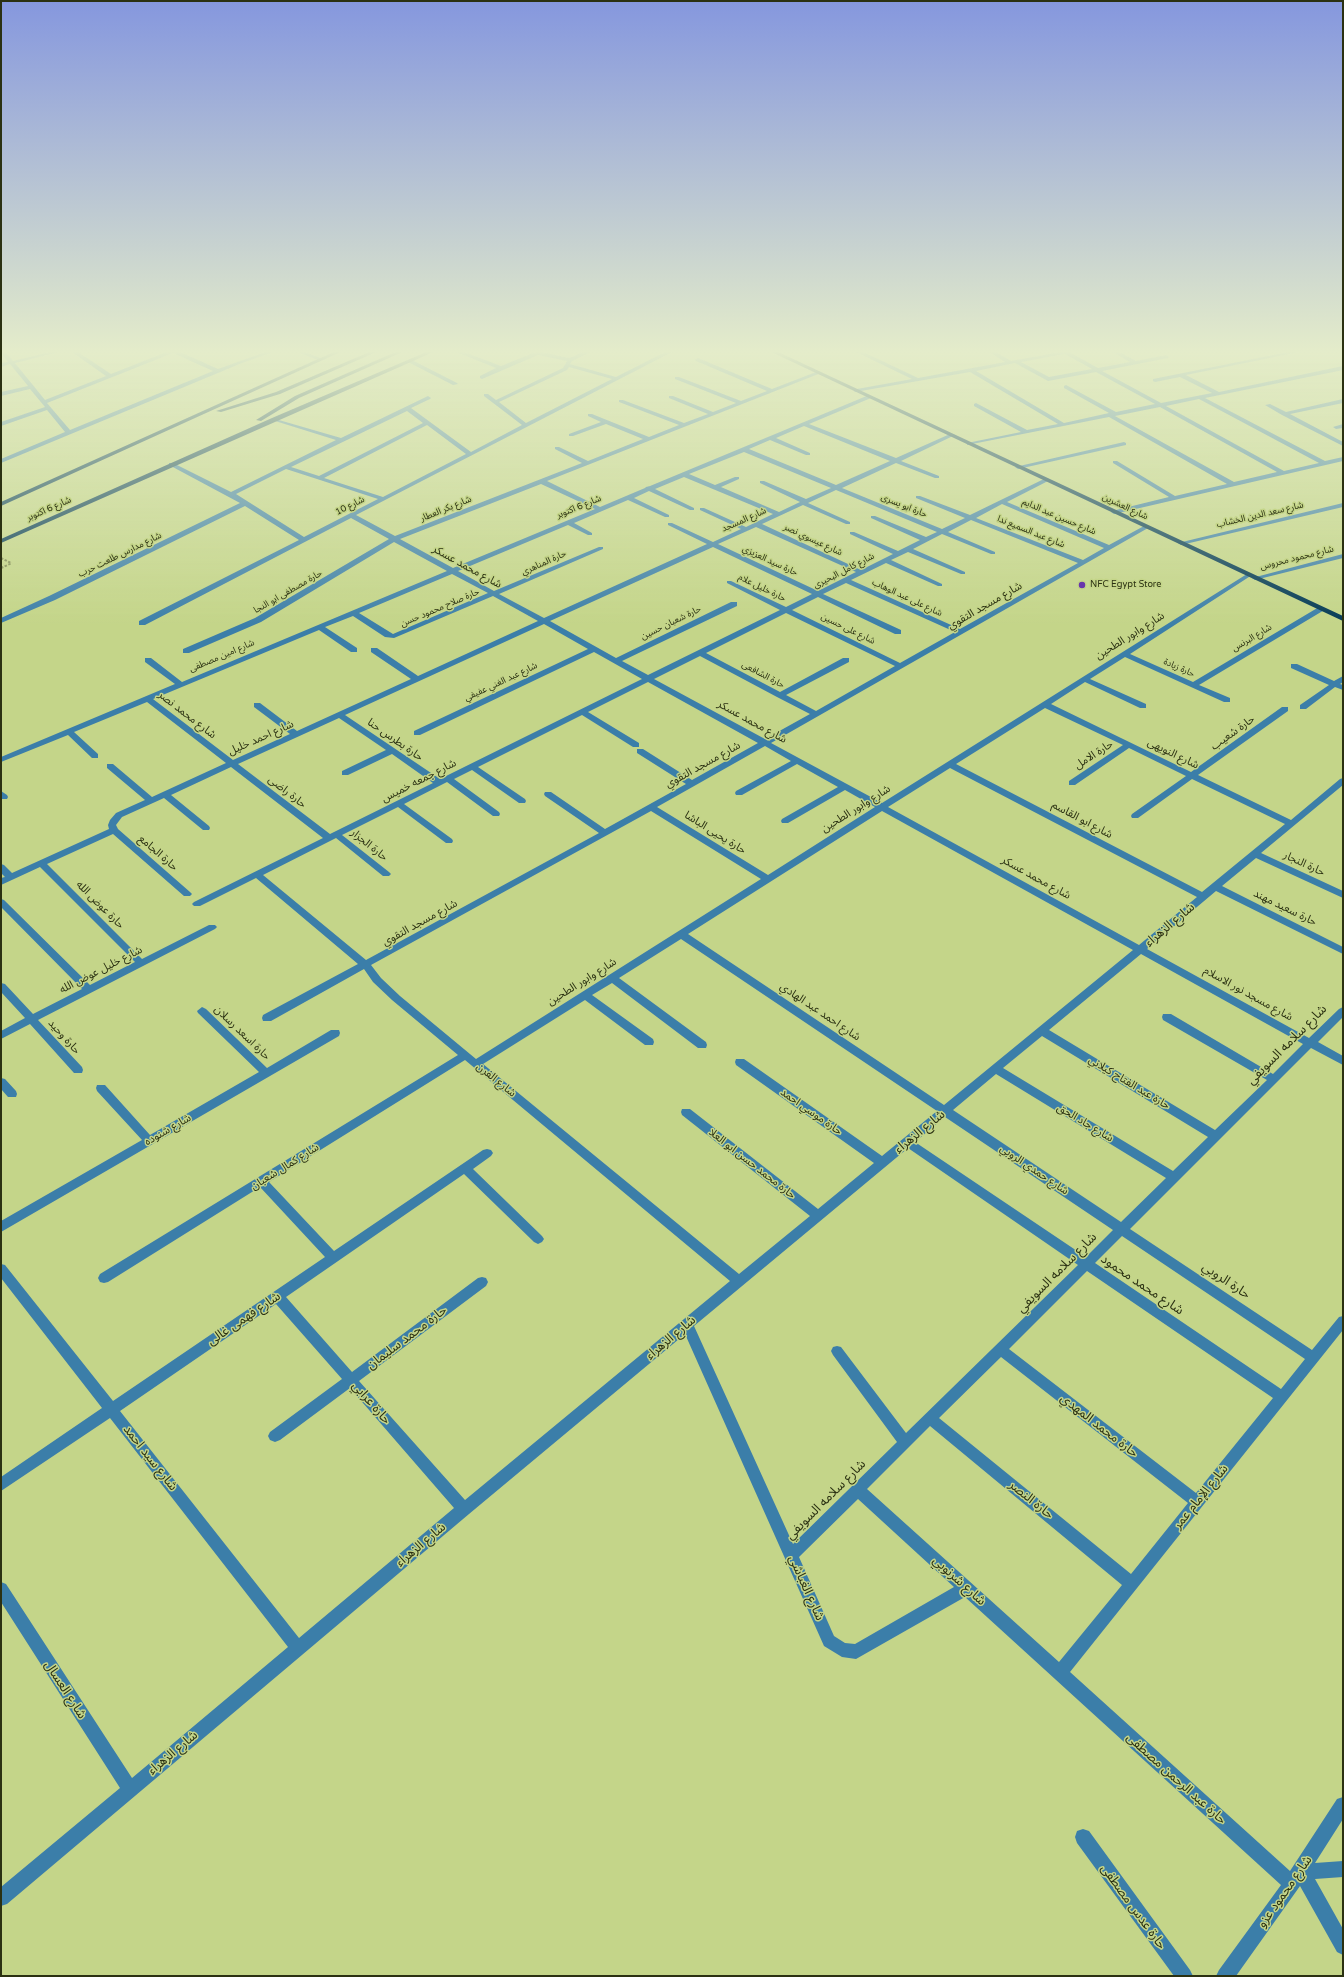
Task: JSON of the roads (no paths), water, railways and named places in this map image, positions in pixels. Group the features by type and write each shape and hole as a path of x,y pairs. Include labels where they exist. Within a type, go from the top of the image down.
{"main road":[{"path":"1,504 137,442"},
{"name":"شارع 6 اكتوبر","path":"1,541 221,442"},
{"name":"شارع العشرين","path":"966,442 1343,619"}],"street":[{"path":"1,460 43,442"},
{"path":"230,494 337,442"},
{"path":"319,478 389,442"},
{"path":"454,442 470,454"},
{"name":"شارع 10","path":"142,623 493,442"},
{"name":"شارع بكر العطار","path":"394,539 640,442"},
{"name":"شارع 6 اكتوبر","path":"451,570 760,442"},
{"path":"780,442 808,454"},
{"path":"849,442 938,477"},
{"name":"شارع المسجد","path":"543,622 936,442"},
{"path":"969,444 977,442"},
{"path":"1159,442 1232,484"},
{"path":"1229,442 1283,473"},
{"path":"1285,442 1324,463"},
{"path":"1018,467 1124,444"},
{"path":"557,448 587,463"},
{"name":"حارة ابو يسرى","path":"743,449 993,552"},
{"path":"1114,512 1343,459"},
{"path":"1115,462 1174,498"},
{"path":"171,464 230,494 304,540"},
{"path":"285,467 384,499"},
{"path":"683,474 779,514"},
{"path":"714,488 737,478"},
{"name":"شارع كامل البحيرى","path":"649,679 1046,480"},
{"path":"541,481 599,509"},
{"path":"762,482 848,523"},
{"path":"648,488 692,509"},
{"path":"627,497 666,516"},
{"name":"شارع عبد السميع ندا","path":"918,497 1083,562"},
{"name":"شارع حسين عبد الدايم","path":"1002,502 1109,548"},
{"name":"شارع مدارس طلعت حرب","path":"1,621 52,598 245,503"},
{"name":"شارع سعد الدين الخشاب","path":"1181,543 1343,505"},
{"path":"702,510 746,529"},
{"name":"شارع محمد عسكر","path":"352,515 543,622 766,742 1141,949"},
{"path":"873,517 926,540"},
{"path":"567,522 590,534"},
{"name":"حارة سيد العزيزي","path":"670,524 898,632"},
{"name":"شارع عيسوي نصر","path":"756,524 862,572"},
{"name":"شارع مسجد التقوي","path":"267,1018 605,833 1146,527"},
{"path":"852,533 899,554"},
{"name":"حارة مصطفى ابو النجا","path":"186,651 258,620 394,539"},
{"name":"حارة المناهري","path":"494,595 601,548"},
{"path":"908,549 963,573"},
{"name":"شارع محمود محروس","path":"1252,576 1343,556"},
{"path":"886,560 940,585"},
{"name":"شارع امين مصطفى","path":"1,760 451,570"},
{"name":"شارع وابور الطحين","path":"476,1064 1044,704 1252,576"},
{"name":"شارع على عبد الوهاب","path":"846,580 960,632"},
{"name":"حارة خليل علام","path":"729,582 786,610"},
{"name":"حارة صلاح محمود حسن","path":"352,612 388,635 394,636 494,595"},
{"name":"حارة شعبان حسين","path":"616,661 734,604"},
{"name":"شارع البرنس","path":"1192,685 1322,609"},
{"name":"شارع على حسين","path":"786,610 901,666"},
{"name":"شارع احمد خليل","path":"114,830 112,825 114,820 119,815 543,622"},
{"path":"319,626 354,650"},
{"name":"شارع عبد الغني عفيفي","path":"417,733 594,649"},
{"path":"374,650 417,679"},
{"name":"حارة الشافعى","path":"701,653 816,714"},
{"name":"حارة زيادة","path":"1124,654 1227,700"},
{"path":"148,660 180,684"},
{"path":"780,695 846,660"},
{"path":"1294,666 1343,688"},
{"path":"1303,707 1343,678"},
{"name":"شارع جمعه خميس","path":"198,904 649,679"},
{"path":"1084,679 1143,706"},
{"name":"شارع محمد نصر","path":"147,698 232,763"},
{"name":"شارع النويهى","path":"1044,704 1292,824"},
{"path":"257,705 296,734"},
{"name":"حارة شعيب","path":"1135,816 1285,709"},
{"path":"582,712 692,784"},
{"name":"حارة بطرس حنا","path":"339,714 439,783"},
{"path":"68,731 94,756"},
{"name":"حارة الامل","path":"1072,783 1129,745"},
{"path":"345,772 392,751"},
{"path":"739,793 798,760"},
{"name":"حارة راضى","path":"232,763 333,836"},
{"name":"شارع ابو القاسم","path":"949,764 1204,897"},
{"path":"110,766 150,800"},
{"path":"472,767 522,801"},
{"path":"448,779 496,814"},
{"name":"شارع الزهراء","path":"1,1898 464,1509 1343,781"},
{"path":"785,821 846,786"},
{"path":"165,794 206,828"},
{"path":"548,794 605,833"},
{"path":"399,804 449,841"},
{"name":"حارة يحيى الباشا","path":"651,807 767,880"},
{"path":"1,882 114,830"},
{"name":"حارة الجامع","path":"114,830 187,894"},
{"name":"حارة الجزار","path":"333,836 386,874"},
{"name":"حارة النجار","path":"1255,854 1343,895"},
{"name":"حارة عوض الله","path":"42,864 141,963"},
{"path":"1,867 11,878"},
{"name":"شارع الفرن","path":"257,874 366,965 377,980 396,998 739,1281"},
{"name":"حارة سعيد مهند","path":"1216,887 1343,951"},
{"path":"1,902 89,990"},
{"name":"شارع خليل عوض الله","path":"1,1035 212,927"},
{"name":"شارع احمد عبد الهادي","path":"681,934 946,1111"},
{"name":"شارع مسجد نور الاسلام","path":"1141,949 1343,1061"},
{"path":"612,978 702,1045"},
{"name":"حارة وحيد","path":"1,986 78,1070"},
{"path":"585,995 649,1042"},
{"name":"حارة اسعد رسلان","path":"202,1011 266,1073"},
{"name":"شارع سلامه السويفي","path":"791,1555 1343,1012"},
{"path":"1167,1017 1274,1079"},
{"name":"حارة عبد الفتاح كيلاني","path":"1042,1031 1216,1136"},
{"name":"شارع شنوده","path":"1,1227 335,1033"},
{"name":"شارع كمال شعبان","path":"104,1278 465,1055"},
{"name":"حارة موسي احمد","path":"740,1062 882,1163"},
{"name":"شارع جاد الحق","path":"996,1069 1174,1178"},
{"path":"1,1082 12,1094"},
{"path":"101,1088 149,1141"},
{"name":"شارع حمدي الروبي","path":"946,1111 1122,1229"},
{"name":"حارة محمد حسن ابو العلا","path":"686,1112 818,1216"},
{"name":"شارع محمد محمود","path":"907,1142 1282,1397"},
{"name":"شارع فهمى غالى","path":"1,1485 487,1153"},
{"path":"465,1168 538,1239"},
{"path":"261,1181 333,1258"},
{"name":"حارة الروبي","path":"1122,1229 1314,1358"},
{"name":"شارع سيد احمد","path":"1,1269 298,1648"},
{"name":"حارة محمد سليمان","path":"275,1436 482,1282"},
{"name":"حارة عرابي","path":"277,1296 464,1509"},
{"name":"شارع الإمام عمر","path":"1060,1673 1343,1321"},
{"name":"شارع الغباشي","path":"687,1325 829,1641 835,1647 849,1652 856,1652 966,1588"},
{"name":"حارة محمد المهدي","path":"1000,1349 1197,1502"},
{"path":"837,1351 905,1442"},
{"name":"حارة النصر","path":"930,1418 1131,1583"},
{"name":"شارع شرنوبي","path":"857,1489 1060,1673"},
{"name":"شارع العسال","path":"1,1589 130,1790"},
{"name":"حارة عبد الرحمن مصطفى","path":"1060,1673 1297,1878 1343,1946"},
{"name":"شارع محمود عزو","path":"1225,1976 1297,1878 1343,1805"},
{"name":"حارة عدس مصطفى","path":"1083,1837 1184,1976"},
{"path":"1297,1878 1343,1869"}],"place":[{"name":"NFC Egypt Store","path":"1082,585"}]}
